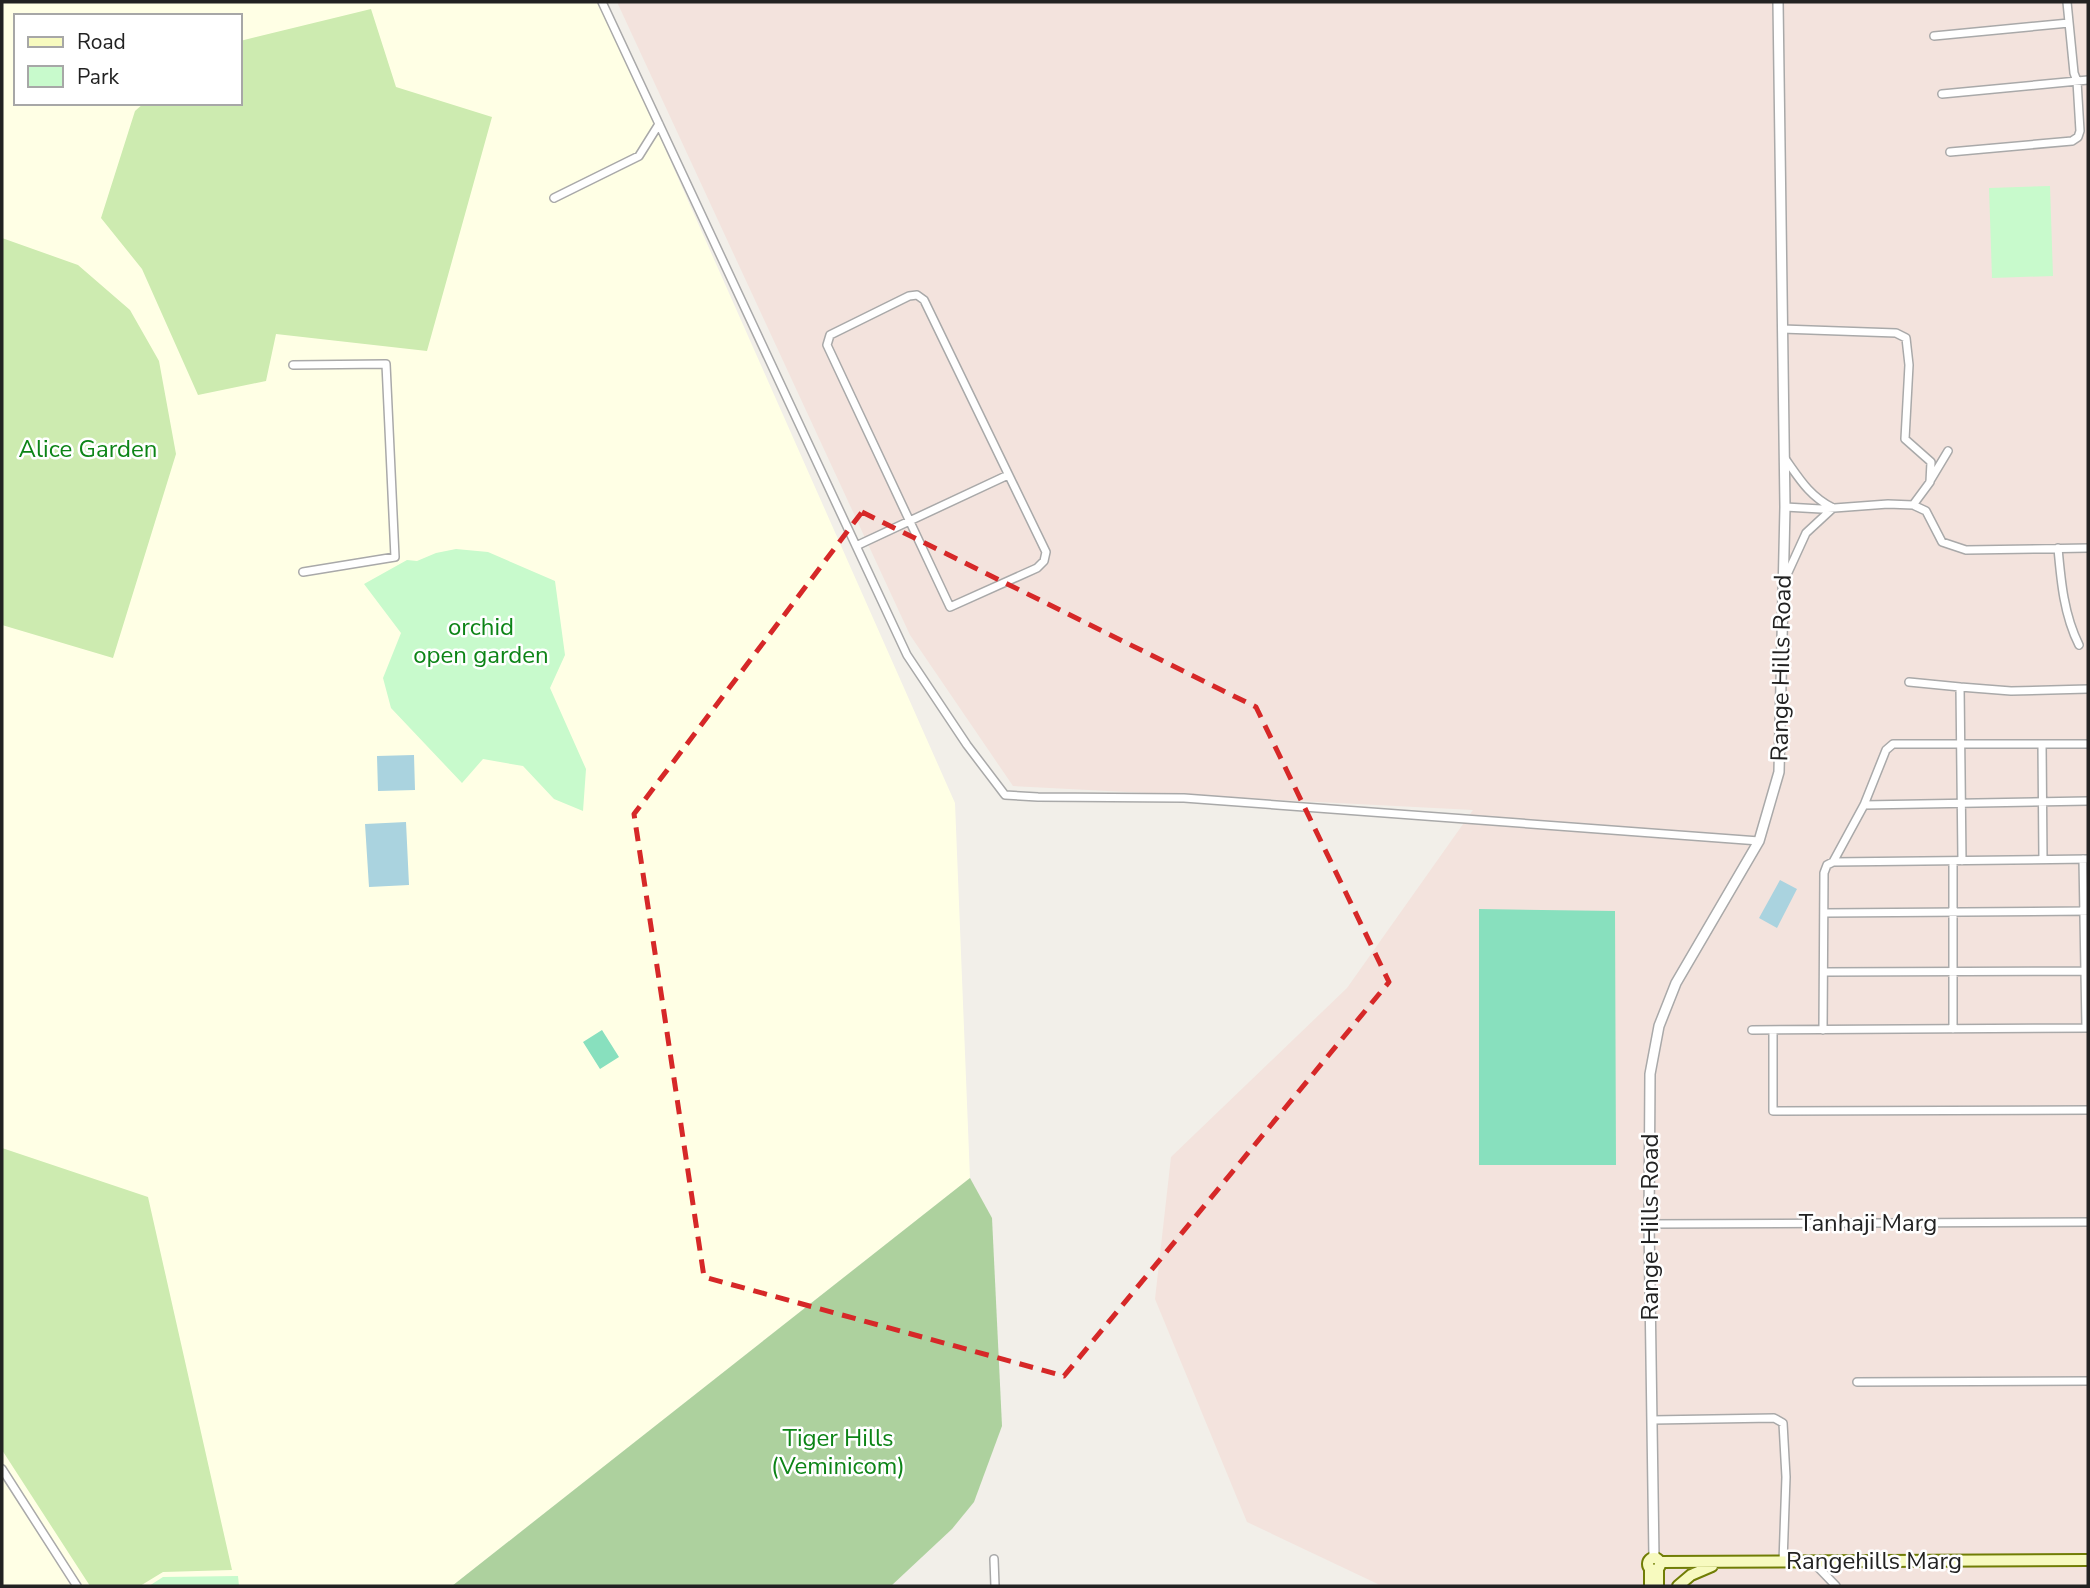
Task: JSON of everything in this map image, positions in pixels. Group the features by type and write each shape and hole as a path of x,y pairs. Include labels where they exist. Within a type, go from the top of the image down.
{"main road":[{"name":"Rangehills Marg","path":"1655,1564 2088,1560"},
{"path":"1678,1586 1698,1571 1721,1562"},
{"path":"1650,1586 1655,1564"},
{"name":"Range Hills Road","path":"1655,1564 1658,1586"}],"street":[{"path":"602,2 907,655 967,745 1005,795 1184,797 1759,841"},
{"name":"Range Hills Road","path":"1655,1564 1649,1224 1650,1074 1659,1026 1676,982 1759,841 1779,772 1785,507 1778,2"},
{"path":"1950,152 2072,141 2078,137 2080,131 2077,81 2067,2"},
{"path":"1934,36 2069,23"},
{"path":"1942,94 2088,80"},
{"path":"554,198 639,156 659,124"},
{"path":"917,295 924,300 1008,475 1046,552 1044,561 1037,568 950,607 827,345 830,335 909,296 917,295"},
{"path":"1782,329 1871,331 1904,335 1908,341 1909,365 1905,439 1931,462 1930,482"},
{"path":"293,365 386,364 395,557 303,572"},
{"path":"1913,505 1948,451"},
{"path":"1784,456 1806,489 1833,508"},
{"path":"856,545 1008,475"},
{"path":"1785,507 1913,505 1926,511 1942,541 1966,550 2088,548"},
{"path":"1783,583 1806,533 1833,508"},
{"path":"2058,548 2062,588 2070,626 2079,645"},
{"path":"1909,682 2011,691 2088,689"},
{"path":"1953,1029 1953,912 1961,802 1960,687"},
{"path":"1833,862 1864,805 1886,750 1893,744 2088,744"},
{"path":"2042,744 2043,859"},
{"path":"1864,805 2088,801"},
{"path":"1752,1030 1824,1030 2087,1028 2086,859 1833,862 1827,865 1824,873 1824,1030"},
{"path":"1825,913 2086,911"},
{"path":"1824,972 2087,971"},
{"path":"1773,1030 1773,1111 2088,1110"},
{"name":"Tanhaji Marg","path":"1649,1224 2088,1222"},
{"path":"1857,1382 2088,1381"},
{"path":"1652,1419 1774,1418 1783,1423 1786,1477 1783,1562"},
{"path":"2,1469 77,1586"},
{"path":"994,1559 995,1586"},
{"path":"1813,1562 1836,1586"}],"highlighted area":[{"path":"862,512 1256,707 1389,982 1064,1376 704,1277 634,814"}],"shaded area":[{"path":"2,2 600,2 955,803 970,1178 452,1586 2,1586"},
{"path":"617,2 2088,2 2088,1586 1382,1586 1247,1522 1155,1299 1171,1157 1347,988 1473,810 1013,786 910,635"}],"green space":[{"path":"371,9 396,87 492,117 427,351 276,334 266,381 198,395 142,269 101,218 135,111 142,105 242,105 242,41"},
{"path":"2050,186 2053,276 1992,278 1989,188"},
{"name":"Alice Garden","path":"2,238 78,265 130,310 159,361 176,454 113,658 2,625"},
{"name":"orchid open garden","path":"456,549 488,552 555,581 565,655 550,688 586,769 583,811 554,799 523,766 483,759 462,783 391,708 383,678 401,633 364,584 407,560 417,561"},
{"path":"1479,909 1615,911 1616,1165 1479,1165"},
{"path":"602,1030 619,1057 600,1069 583,1042"},
{"path":"2,1148 148,1197 232,1570 163,1572 140,1586 90,1586 2,1450"},
{"name":"Tiger Hills (Veminicom)","path":"970,1178 992,1218 1002,1426 974,1502 952,1529 891,1586 452,1586"},
{"path":"238,1576 239,1586 149,1586 163,1577"}],"water":[{"path":"414,755 415,790 378,791 377,756"},
{"path":"406,822 409,885 369,887 365,824"},
{"path":"1780,880 1797,889 1777,928 1759,918"}]}
